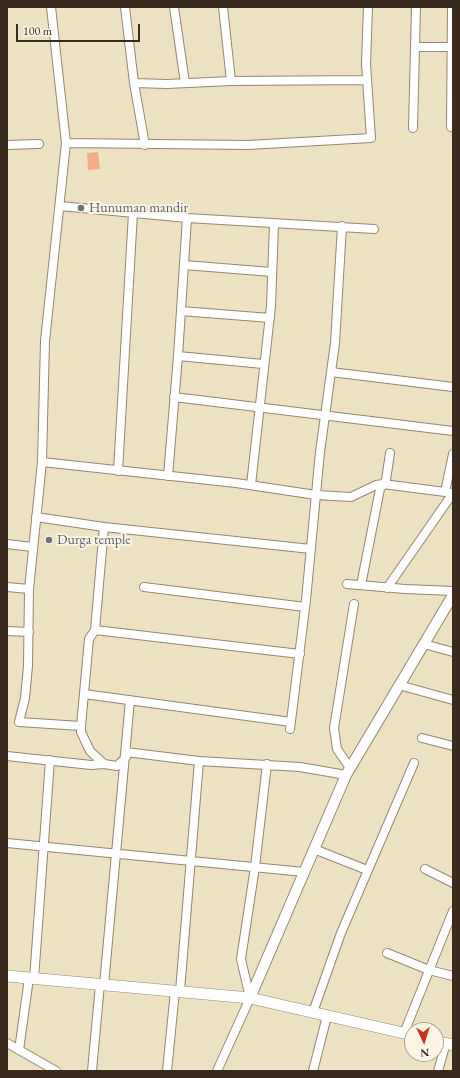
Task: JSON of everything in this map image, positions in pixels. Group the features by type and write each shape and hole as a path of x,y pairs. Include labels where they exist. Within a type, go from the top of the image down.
{"main road":[{"path":"7,976 250,998 404,1033"}],"street":[{"path":"51,7 66,144 45,341 42,462 32,547 25,698 19,722 81,726"},
{"path":"124,7 134,83 145,145"},
{"path":"174,7 185,83"},
{"path":"223,7 231,82"},
{"path":"66,144 248,145 372,138 367,80 368,7"},
{"path":"413,128 416,7"},
{"path":"451,127 452,7"},
{"path":"415,47 452,47"},
{"path":"134,83 367,80"},
{"path":"7,145 39,144"},
{"path":"60,206 187,218 374,229"},
{"path":"118,471 133,213"},
{"path":"168,476 182,311 187,218"},
{"path":"251,486 263,364 270,318 274,224"},
{"path":"84,694 291,726 305,607 320,452 331,372 340,284 342,226"},
{"path":"184,265 272,272"},
{"path":"182,311 270,318"},
{"path":"178,356 263,364"},
{"path":"331,372 453,387"},
{"path":"174,397 453,431"},
{"path":"361,585 380,489 386,480 390,453"},
{"path":"387,588 450,492 453,454"},
{"path":"42,462 351,497 376,485 383,484 450,492"},
{"path":"36,517 104,527 311,549"},
{"path":"104,527 95,630 89,639 81,726 81,732 90,751 104,764"},
{"path":"7,544 32,547"},
{"path":"347,584 387,588 453,591"},
{"path":"7,587 29,589"},
{"path":"144,587 305,607"},
{"path":"217,1071 348,772 453,596"},
{"path":"348,772 337,749 334,728 354,604"},
{"path":"95,630 300,654"},
{"path":"7,631 29,632"},
{"path":"424,644 453,652"},
{"path":"399,685 453,700"},
{"path":"92,1071 116,853 130,700"},
{"path":"422,738 453,746"},
{"path":"126,754 199,761 267,764 348,772"},
{"path":"7,756 91,765 104,764 117,766 126,754"},
{"path":"19,1050 31,978 44,846 50,760"},
{"path":"167,1071 178,991 199,761"},
{"path":"313,1012 341,933 414,763"},
{"path":"250,998 241,959 255,866 267,764"},
{"path":"7,843 255,866 304,872"},
{"path":"314,848 367,870"},
{"path":"425,869 453,883"},
{"path":"412,1022 429,970 453,911"},
{"path":"388,953 429,970 453,976"},
{"path":"313,1071 327,1016"},
{"path":"438,1071 448,1042"},
{"path":"7,1043 56,1071"}],"building":[{"path":"98,152 100,169 88,170 87,153"}],"place":[{"name":"Hunuman mandir","path":"81,208"},
{"name":"Durga temple","path":"49,540"}]}
